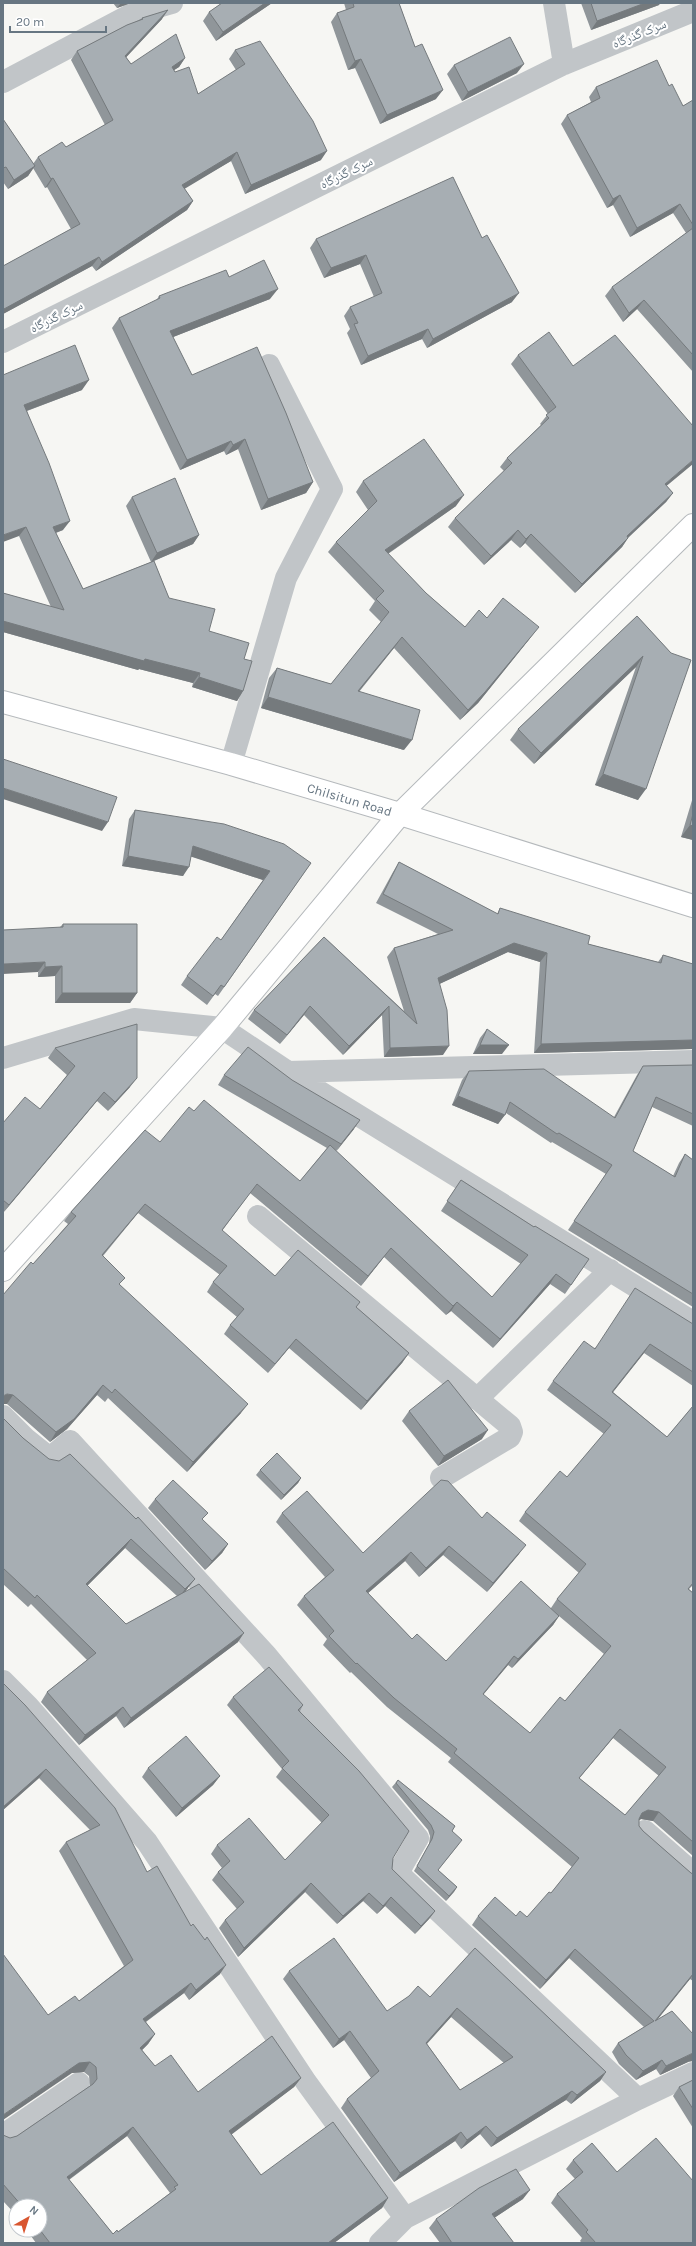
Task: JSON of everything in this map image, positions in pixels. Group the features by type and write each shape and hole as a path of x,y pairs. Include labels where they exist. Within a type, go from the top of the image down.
{"main road":[{"path":"3,1270 222,1028 400,814 693,526"},
{"name":"Chilsitun Road","path":"3,702 231,764 400,814 693,906"}],"street":[{"path":"3,82 130,15 172,3"},
{"path":"554,3 564,64"},
{"name":"سرک گذرگاه","path":"3,342 564,64 693,11"},
{"path":"231,764 286,578 332,489 269,365"},
{"path":"3,1058 134,1019 222,1028 288,1072 693,1322"},
{"path":"288,1072 693,1061"},
{"path":"258,1216 510,1426 512,1432 510,1437 442,1478"},
{"path":"477,1399 610,1270"},
{"path":"3,1416 25,1438 50,1458 70,1441 267,1656 418,1838 398,1873 638,2098"},
{"path":"3,1682 28,1706 148,1842 306,2082 406,2218"},
{"path":"645,1831 693,1873"},
{"path":"380,2243 406,2218 638,2098 693,2073"},
{"path":"3,2135 79,2083"}],"building":[{"path":"222,3 265,3 223,32 209,12"},
{"path":"353,3 399,3 415,47 422,44 443,90 387,115 361,59 355,61 337,13 354,7"},
{"path":"591,3 645,3 597,21"},
{"path":"168,10 125,56 131,64 176,34 185,58 172,67 175,72 189,67 198,94 245,64 235,50 260,41 313,121 327,151 251,185 237,152 182,185 193,201 102,262 99,257 4,309 3,266 80,224 53,178 51,179 38,157 62,142 66,147 113,120 77,51 127,25 143,19 142,18"},
{"path":"510,37 524,64 468,92 454,65"},
{"path":"657,60 669,86 672,84 683,106 693,100 693,225 680,204 637,228 620,195 613,199 567,115 600,98 596,87"},
{"path":"3,119 35,166 14,180 6,167 3,168"},
{"path":"453,177 482,238 487,235 519,293 433,339 428,329 368,356 354,324 358,323 350,307 382,293 366,255 331,268 316,239"},
{"path":"693,228 693,355 644,300 629,313 612,287"},
{"path":"264,260 278,289 170,331 192,375 257,347 286,413 313,482 268,499 245,439 233,445 231,441 187,460 119,318 160,298 159,296 226,270 229,277"},
{"path":"549,332 573,366 615,335 693,426 693,460 665,484 673,493 627,536 628,538 582,584 531,534 526,539 518,530 491,556 455,518 512,463 507,458 549,418 546,415 556,407 518,355"},
{"path":"75,345 89,380 24,405 49,463 70,521 53,527 83,589 154,561 169,598 215,609 209,631 249,643 244,659 252,661 243,691 199,677 200,673 145,659 144,661 3,621 3,593 64,610 26,527 3,535 3,375"},
{"path":"424,439 464,495 385,550 426,593 465,627 479,610 487,618 503,598 539,627 485,692 468,710 402,637 358,691 420,710 412,740 268,697 277,668 331,684 389,612 376,599 384,591 336,542 377,501 363,481"},
{"path":"175,478 199,535 157,553 132,497"},
{"path":"637,616 671,653 691,660 646,789 603,774 643,656 541,753 518,729"},
{"path":"3,759 117,797 108,822 3,788"},
{"path":"135,810 224,824 284,844 311,863 224,987 221,985 213,996 187,976 217,937 221,940 270,871 193,846 189,867 128,856"},
{"path":"693,814 693,826 690,825"},
{"path":"399,862 498,914 500,908 590,936 588,944 661,963 663,955 693,964 693,1040 541,1044 547,953 514,943 438,978 447,1010 449,1046 390,1048 389,1006 349,1046 310,1006 287,1035 254,1010 324,937 417,1024 394,948 453,930 383,894"},
{"path":"63,924 137,924 137,993 62,993 62,966 45,967 45,962 3,964 3,930 63,927"},
{"path":"137,1024 137,1078 115,1102 104,1092 9,1205 3,1200 3,1123 25,1097 40,1109 75,1066 55,1048"},
{"path":"487,1029 509,1045 480,1045"},
{"path":"248,1047 292,1080 360,1120 341,1144 224,1075"},
{"path":"693,1065 693,1114 656,1097 633,1151 675,1177 685,1154 693,1160 693,1294 574,1221 612,1165 559,1133 557,1134 510,1102 505,1115 458,1096 469,1071 544,1069 615,1118 643,1066"},
{"path":"204,1100 300,1181 330,1145 492,1297 528,1255 447,1201 461,1180 534,1227 535,1226 589,1259 571,1285 556,1274 500,1339 457,1302 453,1306 391,1248 368,1276 257,1184 222,1230 275,1276 298,1250 360,1302 356,1307 409,1353 367,1401 296,1339 275,1364 230,1325 244,1309 213,1282 227,1266 145,1204 102,1255 125,1278 119,1284 248,1404 193,1462 115,1389 112,1393 103,1385 74,1419 56,1432 13,1395 7,1394 3,1396 3,1295 31,1262 33,1264 76,1216 71,1212 145,1130 160,1142 189,1107 194,1111"},
{"path":"635,1288 693,1324 693,1372 650,1344 612,1392 667,1437 693,1406 693,1583 688,1589 693,1593 693,1842 659,1812 648,1810 642,1813 639,1819 639,1826 693,1874 693,1974 655,2021 672,2011 693,2034 693,2053 666,2066 662,2060 643,2071 626,2055 618,2043 654,2021 575,1949 546,1980 478,1916 495,1897 516,1916 520,1911 527,1917 549,1892 551,1893 579,1858 454,1753 457,1749 394,1698 357,1663 356,1664 329,1636 334,1631 304,1596 334,1570 282,1513 307,1491 363,1553 441,1480 448,1481 482,1518 487,1512 526,1545 493,1583 449,1546 426,1568 411,1552 366,1591 412,1639 417,1634 446,1661 521,1581 559,1616 518,1659 514,1656 483,1694 530,1733 560,1697 565,1701 611,1646 557,1599 586,1564 525,1512 560,1471 567,1477 611,1425 553,1381 584,1341 595,1349","holes":["620,1729 666,1767 625,1815 579,1778"]},
{"path":"448,1380 488,1430 444,1456 409,1411"},
{"path":"3,1418 23,1438 49,1459 59,1461 70,1454 136,1519 138,1517 195,1579 185,1589 131,1539 86,1584 126,1624 199,1584 244,1633 131,1718 123,1707 85,1735 47,1692 96,1653 37,1595 35,1598 3,1568"},
{"path":"277,1453 301,1478 284,1495 260,1470"},
{"path":"173,1480 208,1513 202,1519 228,1544 212,1561 155,1499"},
{"path":"269,1667 303,1705 298,1710 359,1771 409,1831 393,1858 392,1869 435,1911 421,1926 391,1897 383,1906 369,1893 343,1916 311,1883 244,1948 225,1920 244,1902 218,1872 230,1861 217,1845 249,1818 285,1860 329,1815 282,1768 289,1761 233,1697"},
{"path":"3,1683 25,1705 115,1808 147,1872 157,1866 191,1926 193,1924 205,1940 207,1937 226,1965 196,1990 191,1983 143,2019 155,2034 140,2048 155,2066 171,2055 198,2092 272,2036 301,2078 229,2131 261,2175 333,2122 388,2198 328,2243 50,2243 46,2238 48,2238 48,2198 15,2198 3,2184 3,2135 10,2138 17,2136 93,2084 97,2079 96,2067 90,2062 79,2063 3,2115 3,1954 48,2015 75,1996 79,2001 133,1960 66,1842 100,1825 46,1769 3,1807","holes":["133,2127 178,2185 174,2187 176,2189 118,2232 117,2230 113,2234 67,2177"]},
{"path":"186,1736 220,1776 182,1808 148,1768"},
{"path":"398,1780 455,1826 452,1831 462,1840 438,1870 457,1887 449,1896 417,1866 432,1839 434,1832 431,1825 396,1783"},
{"path":"334,1938 387,2011 409,1996 418,1986 430,1997 475,1948 606,2072 577,2095 572,2091 497,2138 486,2126 467,2140 461,2132 400,2173 347,2099 379,2071 350,2031 339,2039 289,1971","holes":["457,2008 513,2057 460,2090 426,2043"]},
{"path":"693,2080 693,2109 679,2087"},
{"path":"656,2138 693,2181 693,2243 596,2243 586,2232 588,2230 557,2194 583,2172 573,2160 592,2143 617,2172"},
{"path":"516,2169 530,2190 492,2214 514,2243 452,2243 436,2219 479,2188"}]}
